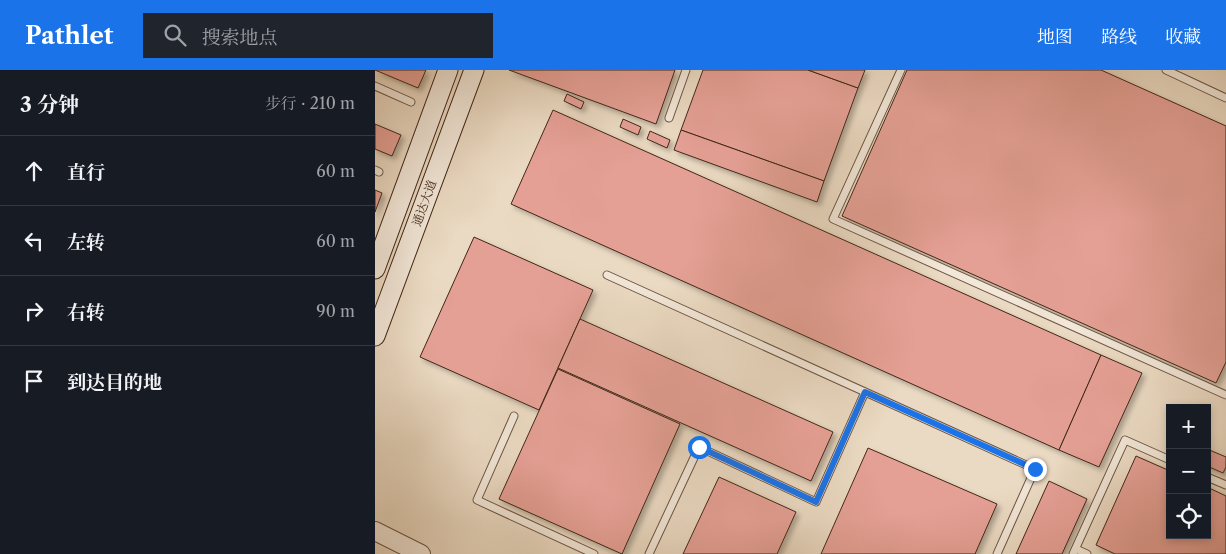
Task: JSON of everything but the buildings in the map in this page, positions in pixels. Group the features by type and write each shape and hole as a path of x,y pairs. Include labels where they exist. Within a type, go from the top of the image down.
{"main road":[{"name":"通达大道","path":"375,269 448,70"},
{"name":"通达大道","path":"375,336 474,70"}],"street":[{"path":"375,531 421,554"}],"lane":[{"path":"669,118 686,70"},
{"path":"901,70 833,219 1226,394"},
{"path":"1166,70 1226,98"},
{"path":"375,86 411,102"},
{"path":"607,275 1035,469 997,554"},
{"path":"649,554 699,447 816,502 865,392"},
{"path":"514,416 477,500 595,554"},
{"path":"1087,554 1075,552 1125,440 1166,458"},
{"path":"1211,479 1226,485"}],"route":[{"path":"699,447 816,502 865,392 1035,469"}]}
